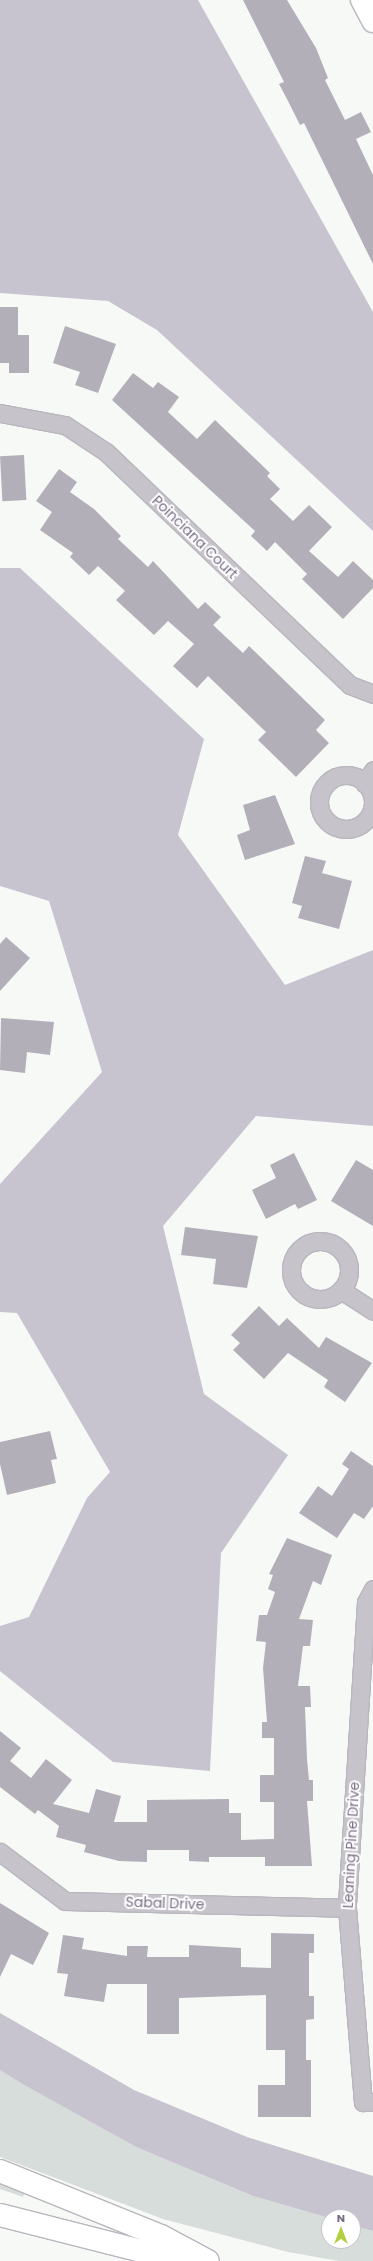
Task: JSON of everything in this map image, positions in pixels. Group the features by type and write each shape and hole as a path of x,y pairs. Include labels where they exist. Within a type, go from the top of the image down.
{"main road":[{"path":"362,0 373,21"},
{"path":"0,2171 161,2236 208,2261"},
{"path":"0,2215 180,2261"}],"street":[{"name":"Poinciana Court","path":"0,413 65,425 106,452 350,685 373,694"},
{"path":"341,1290 373,1311"},
{"name":"Leaning Pine Drive","path":"368,2102 347,1908 366,1602 373,1589"},
{"name":"Sabal Drive","path":"0,1852 65,1900 347,1908"}],"shaded area":[{"path":"0,0 198,0 373,312 373,531 157,330 108,301 0,293"},
{"path":"0,568 20,568 204,739 178,835 285,985 373,950 373,1126 256,1116 163,1226 204,1394 288,1455 221,1553 210,1771 113,1762 0,1671 0,1626 29,1617 87,1498 110,1472 17,1313 0,1312 0,1184 102,1072 49,901 0,886"},
{"path":"0,2013 134,2090 247,2137 373,2176 373,2231 361,2228 361,2209 321,2209 321,2216 253,2196 136,2147 0,2070"},
{"path":"0,2070 136,2147 253,2196 321,2216 321,2249 361,2249 361,2228 373,2231 373,2261 339,2261 288,2252 163,2219 0,2157"},
{"path":"0,2178 26,2190 23,2197 0,2189"}],"building":[{"path":"243,0 287,0 316,48 328,78 325,80 345,120 361,112 371,132 356,139 373,175 373,264 304,123 300,125 279,84 284,82"},
{"path":"0,307 18,307 18,335 29,335 29,373 9,373 9,363 0,363"},
{"path":"65,326 116,344 98,393 75,385 80,372 53,363"},
{"path":"133,373 153,388 158,382 179,397 168,412 197,439 215,420 270,473 267,476 280,489 270,499 293,521 309,505 332,527 309,551 338,577 353,561 373,580 373,588 343,619 302,579 307,574 275,542 267,551 251,536 255,531 112,400"},
{"path":"24,455 26,500 2,501 0,456"},
{"path":"59,469 77,482 70,492 94,509 121,536 118,539 148,567 153,561 198,609 205,602 221,617 213,625 243,653 249,646 325,720 316,730 329,743 296,777 258,740 266,732 208,676 197,688 173,666 194,644 168,621 154,635 116,600 125,591 98,566 89,575 70,557 73,553 40,530 52,512 36,501"},
{"path":"275,795 295,844 245,860 237,835 250,830 243,805"},
{"path":"305,856 326,861 322,873 352,881 339,929 298,918 302,906 292,903"},
{"path":"6,937 30,958 0,991 0,944"},
{"path":"1,1018 54,1022 50,1055 27,1052 25,1073 0,1070"},
{"path":"294,1153 317,1200 298,1209 295,1204 266,1219 252,1190 276,1178 270,1165"},
{"path":"356,1160 373,1170 373,1226 331,1201"},
{"path":"185,1227 258,1236 247,1288 213,1284 216,1259 181,1255"},
{"path":"259,1306 279,1326 287,1318 319,1348 326,1337 372,1363 345,1402 324,1387 328,1380 288,1353 264,1379 233,1350 240,1343 231,1335"},
{"path":"50,1431 57,1459 51,1460 56,1483 7,1495 0,1464 0,1442"},
{"path":"351,1451 373,1466 373,1506 364,1519 354,1513 337,1538 299,1513 318,1486 332,1496 349,1469 342,1464"},
{"path":"287,1538 332,1555 321,1585 313,1581 299,1619 313,1620 310,1646 303,1646 298,1686 310,1686 311,1707 305,1707 309,1780 313,1780 313,1801 307,1801 312,1866 265,1866 265,1857 209,1857 209,1862 189,1861 189,1850 147,1850 147,1862 119,1861 84,1852 86,1845 56,1837 59,1826 38,1810 35,1814 0,1787 0,1731 21,1748 10,1761 31,1778 46,1759 72,1780 53,1804 89,1813 96,1789 121,1796 114,1822 147,1822 147,1800 229,1799 229,1813 241,1813 241,1840 274,1839 274,1802 260,1802 260,1775 274,1775 274,1738 262,1738 262,1722 267,1722 263,1668 266,1642 256,1641 259,1615 267,1615 275,1592 268,1589 273,1575 269,1574"},
{"path":"0,1903 49,1933 33,1965 11,1954 0,1977"},
{"path":"271,1933 314,1934 314,1953 309,1953 309,1996 314,1996 314,2019 306,2020 306,2060 311,2060 311,2117 258,2117 258,2085 285,2085 285,2050 266,2050 266,1995 179,1998 179,2034 147,2034 147,1984 107,1984 104,2002 64,1996 68,1974 57,1973 63,1935 84,1938 82,1949 127,1956 127,1946 148,1946 147,1957 189,1957 189,1945 241,1948 241,1967 271,1968"}]}
